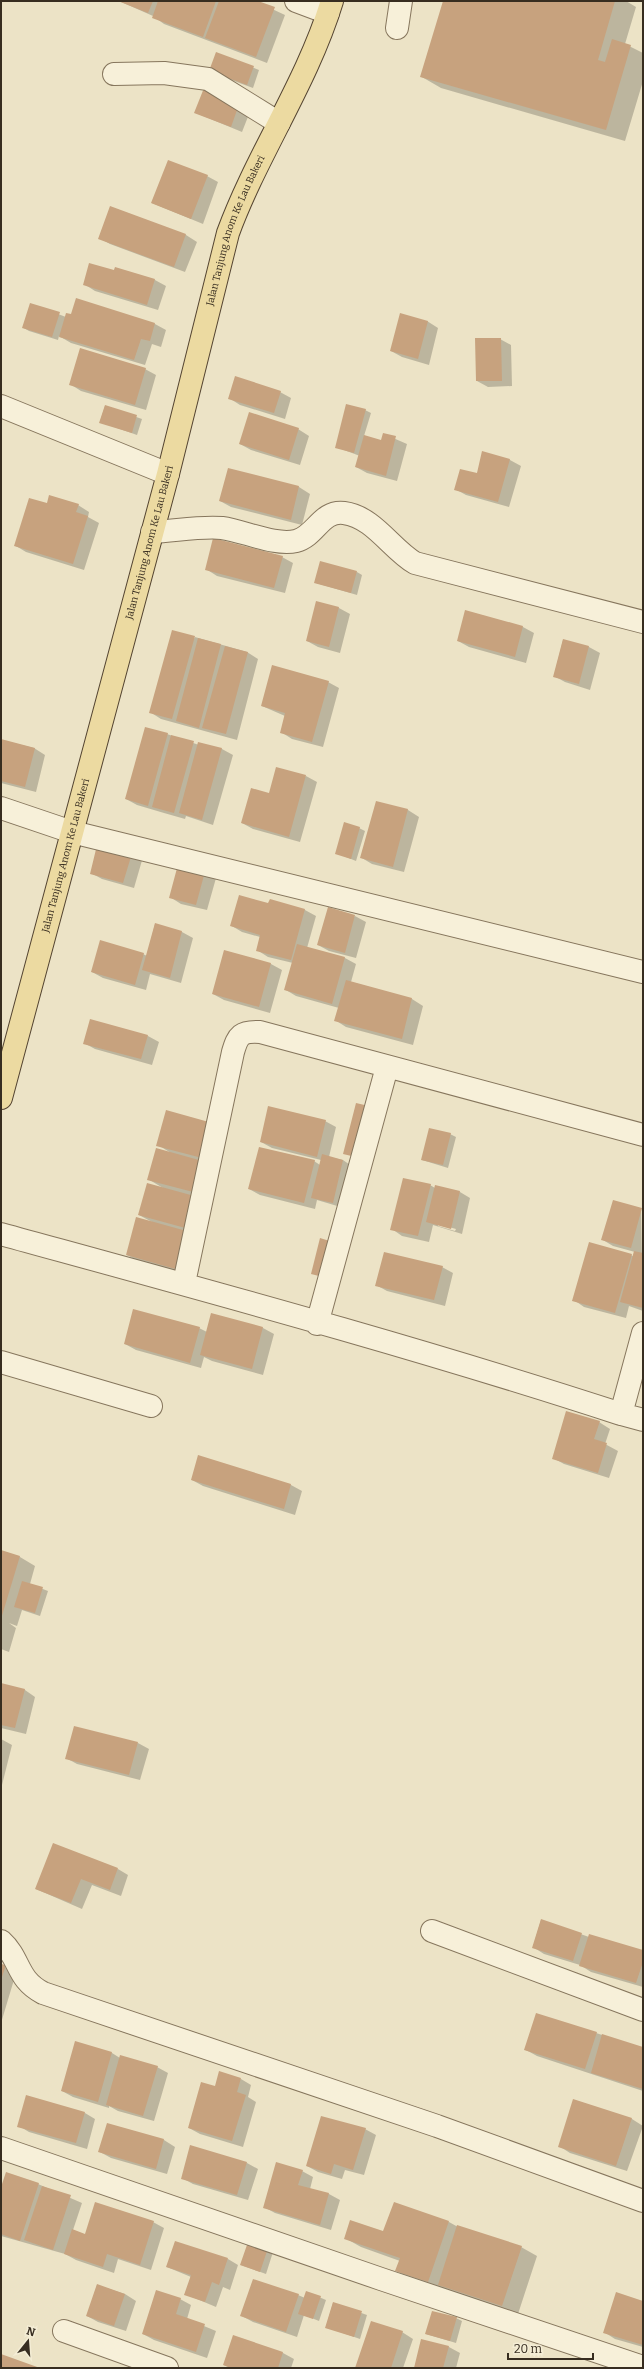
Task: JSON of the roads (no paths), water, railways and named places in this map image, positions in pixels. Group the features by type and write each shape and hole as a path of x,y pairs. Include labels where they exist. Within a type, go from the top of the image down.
{"main road":[{"name":"Jalan Tanjung Anom Ke Lau Bakeri","path":"1,1098 168,474 228,233 242,195 304,71 330,7"}],"street":[{"path":"296,1 330,7"},
{"path":"397,28 401,1"},
{"path":"114,74 164,73 208,80 279,123"},
{"path":"1,406 168,474"},
{"path":"152,532 222,528 282,542 297,541 312,531 322,519 333,513 344,513 369,524 401,555 415,563 643,622"},
{"path":"1,808 72,832 643,972"},
{"path":"184,1283 238,1038 247,1031 260,1032 643,1135"},
{"path":"318,1324 386,1067"},
{"path":"2,1235 184,1283 318,1324 481,1368 643,1420"},
{"path":"621,1414 643,1333"},
{"path":"1,1362 151,1406"},
{"path":"432,1931 643,2010"},
{"path":"1,1941 10,1949 24,1979 33,1987 44,1993 437,2126 643,2201"},
{"path":"1,2148 380,2279 643,2367"},
{"path":"64,2332 167,2368"}]}
